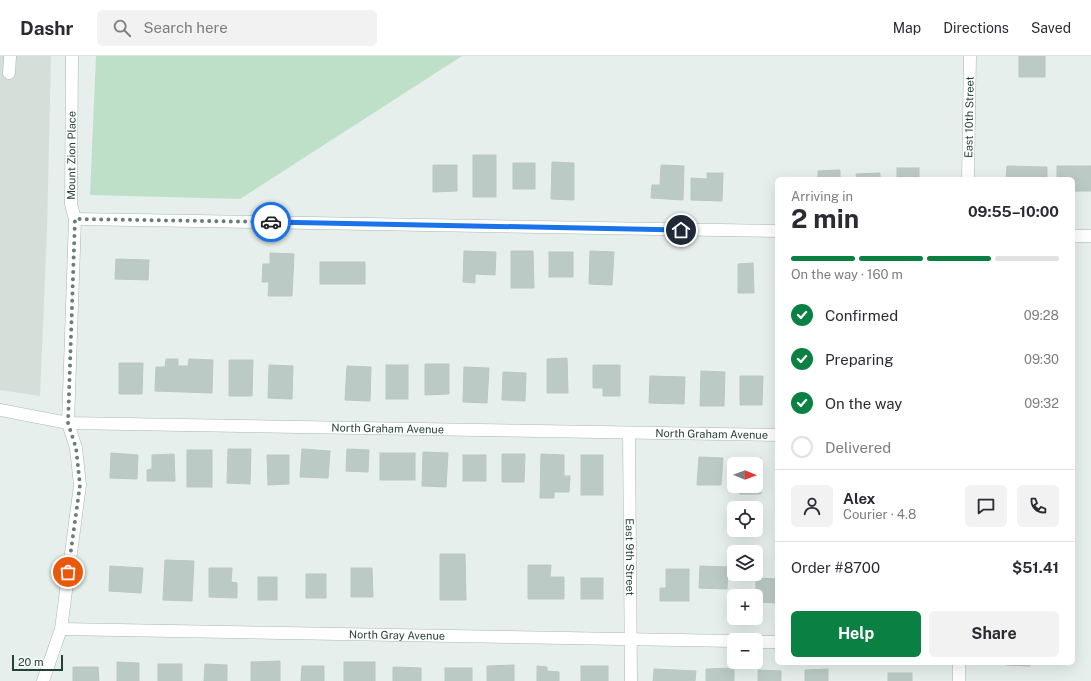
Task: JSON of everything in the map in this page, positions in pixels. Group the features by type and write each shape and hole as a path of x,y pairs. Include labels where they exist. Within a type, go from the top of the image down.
{"street":[{"path":"9,73 10,56"},
{"name":"Mount Zion Place","path":"44,681 61,629 80,485 76,448 68,423 75,219 71,204 72,56"},
{"name":"East 10th Street","path":"968,177 970,56"},
{"path":"75,219 775,231"},
{"path":"1075,236 1091,236"},
{"name":"North Graham Avenue","path":"0,410 68,423 775,435"},
{"name":"East 9th Street","path":"629,432 632,681"},
{"name":"North Gray Avenue","path":"61,629 727,641"},
{"path":"763,642 775,642"},
{"path":"959,665 959,681"}],"shaded area":[{"path":"0,56 51,56 47,230 40,396 0,390"}],"green space":[{"path":"96,56 462,56 240,199 90,195"}],"building":[{"path":"1019,56 1045,56 1045,77 1019,77"},
{"path":"473,155 496,155 496,197 473,197"},
{"path":"552,162 574,163 574,200 551,199"},
{"path":"513,163 535,163 535,189 513,189"},
{"path":"433,165 457,165 457,191 433,192"},
{"path":"661,165 684,166 683,200 651,198 652,185 660,185"},
{"path":"1007,166 1047,167 1047,177 1006,177"},
{"path":"1057,166 1091,166 1091,191 1075,191 1075,177 1057,177"},
{"path":"897,168 919,168 919,177 897,177"},
{"path":"840,170 840,177 818,177 818,171"},
{"path":"707,173 723,173 722,201 691,200 691,178 707,179"},
{"path":"880,173 880,177 857,177 856,174"},
{"path":"464,251 496,252 495,275 475,274 475,283 463,282"},
{"path":"511,251 533,251 534,288 511,288"},
{"path":"590,251 614,252 612,285 589,284"},
{"path":"549,252 573,252 573,277 549,277"},
{"path":"270,253 294,254 292,296 268,296 269,282 262,282 263,264 270,264"},
{"path":"116,259 149,260 148,280 115,279"},
{"path":"320,262 365,262 365,284 320,284"},
{"path":"753,263 754,293 738,293 738,264"},
{"path":"567,358 568,393 547,393 547,359"},
{"path":"166,359 178,359 178,366 188,366 189,359 213,360 212,393 155,391 156,367 165,367"},
{"path":"229,360 253,360 252,396 229,396"},
{"path":"119,363 143,363 142,394 119,394"},
{"path":"425,364 449,364 449,394 425,395"},
{"path":"269,365 293,366 292,399 268,398"},
{"path":"386,365 408,365 408,399 386,399"},
{"path":"593,365 620,365 620,396 603,396 603,388 593,388"},
{"path":"347,366 371,367 370,401 345,400"},
{"path":"464,367 489,368 487,403 463,402"},
{"path":"701,371 725,372 724,406 700,406"},
{"path":"503,372 526,373 525,401 502,400"},
{"path":"650,376 685,377 684,404 649,403"},
{"path":"740,376 763,376 762,405 740,405"},
{"path":"228,449 251,449 250,484 227,483"},
{"path":"302,449 330,451 328,478 300,477"},
{"path":"347,449 369,450 368,472 346,471"},
{"path":"187,450 212,450 212,487 187,487"},
{"path":"423,452 448,453 446,487 422,486"},
{"path":"111,453 138,455 137,479 110,478"},
{"path":"380,453 415,453 415,480 380,480"},
{"path":"174,454 175,481 147,481 147,470 152,469 152,455"},
{"path":"502,454 525,454 524,482 502,482"},
{"path":"541,454 564,455 564,476 570,476 569,492 554,492 554,498 540,498"},
{"path":"267,455 289,455 289,484 268,485"},
{"path":"463,455 486,455 486,481 463,481"},
{"path":"581,455 603,455 603,495 581,495"},
{"path":"699,457 723,458 721,485 697,485"},
{"path":"740,493 761,493 761,494"},
{"path":"440,554 465,554 466,600 440,600"},
{"path":"165,560 194,561 192,601 163,600"},
{"path":"528,565 551,565 550,577 564,577 564,599 528,599"},
{"path":"110,566 143,568 141,593 109,591"},
{"path":"700,566 727,567 727,589 699,588"},
{"path":"209,568 232,568 231,582 237,583 237,598 209,597"},
{"path":"351,568 372,568 373,597 351,597"},
{"path":"666,569 689,569 689,601 660,601 660,588 666,588"},
{"path":"306,574 326,574 326,598 306,598"},
{"path":"258,577 277,577 277,600 258,600"},
{"path":"581,578 603,578 603,599 581,599"},
{"path":"763,578 775,579 775,603 763,602 763,589 756,589 756,581 763,581"},
{"path":"280,661 280,681 251,681 251,662"},
{"path":"117,662 139,663 139,681 117,681"},
{"path":"344,662 375,662 375,681 344,681"},
{"path":"158,664 182,664 182,681 158,681"},
{"path":"205,664 227,665 227,681 204,681"},
{"path":"514,665 514,681 487,681 487,666"},
{"path":"1006,665 1030,665 1030,666"},
{"path":"302,666 324,666 324,681 301,681"},
{"path":"537,666 547,667 547,671 559,672 559,681 537,681"},
{"path":"581,666 608,666 608,681 581,681"},
{"path":"73,667 98,667 99,681 73,681"},
{"path":"393,667 421,668 421,681 393,681"},
{"path":"445,668 472,668 472,681 445,681"},
{"path":"654,669 696,671 695,681 653,681"},
{"path":"706,669 734,669 734,681 706,681"},
{"path":"828,669 828,681 805,681 805,670"},
{"path":"758,670 781,671 781,681 758,681"},
{"path":"888,673 912,673 912,681 888,681"}],"way so far":[{"path":"68,572 80,485 76,448 68,423 75,219 271,222"}],"route":[{"path":"271,222 681,230"}]}
